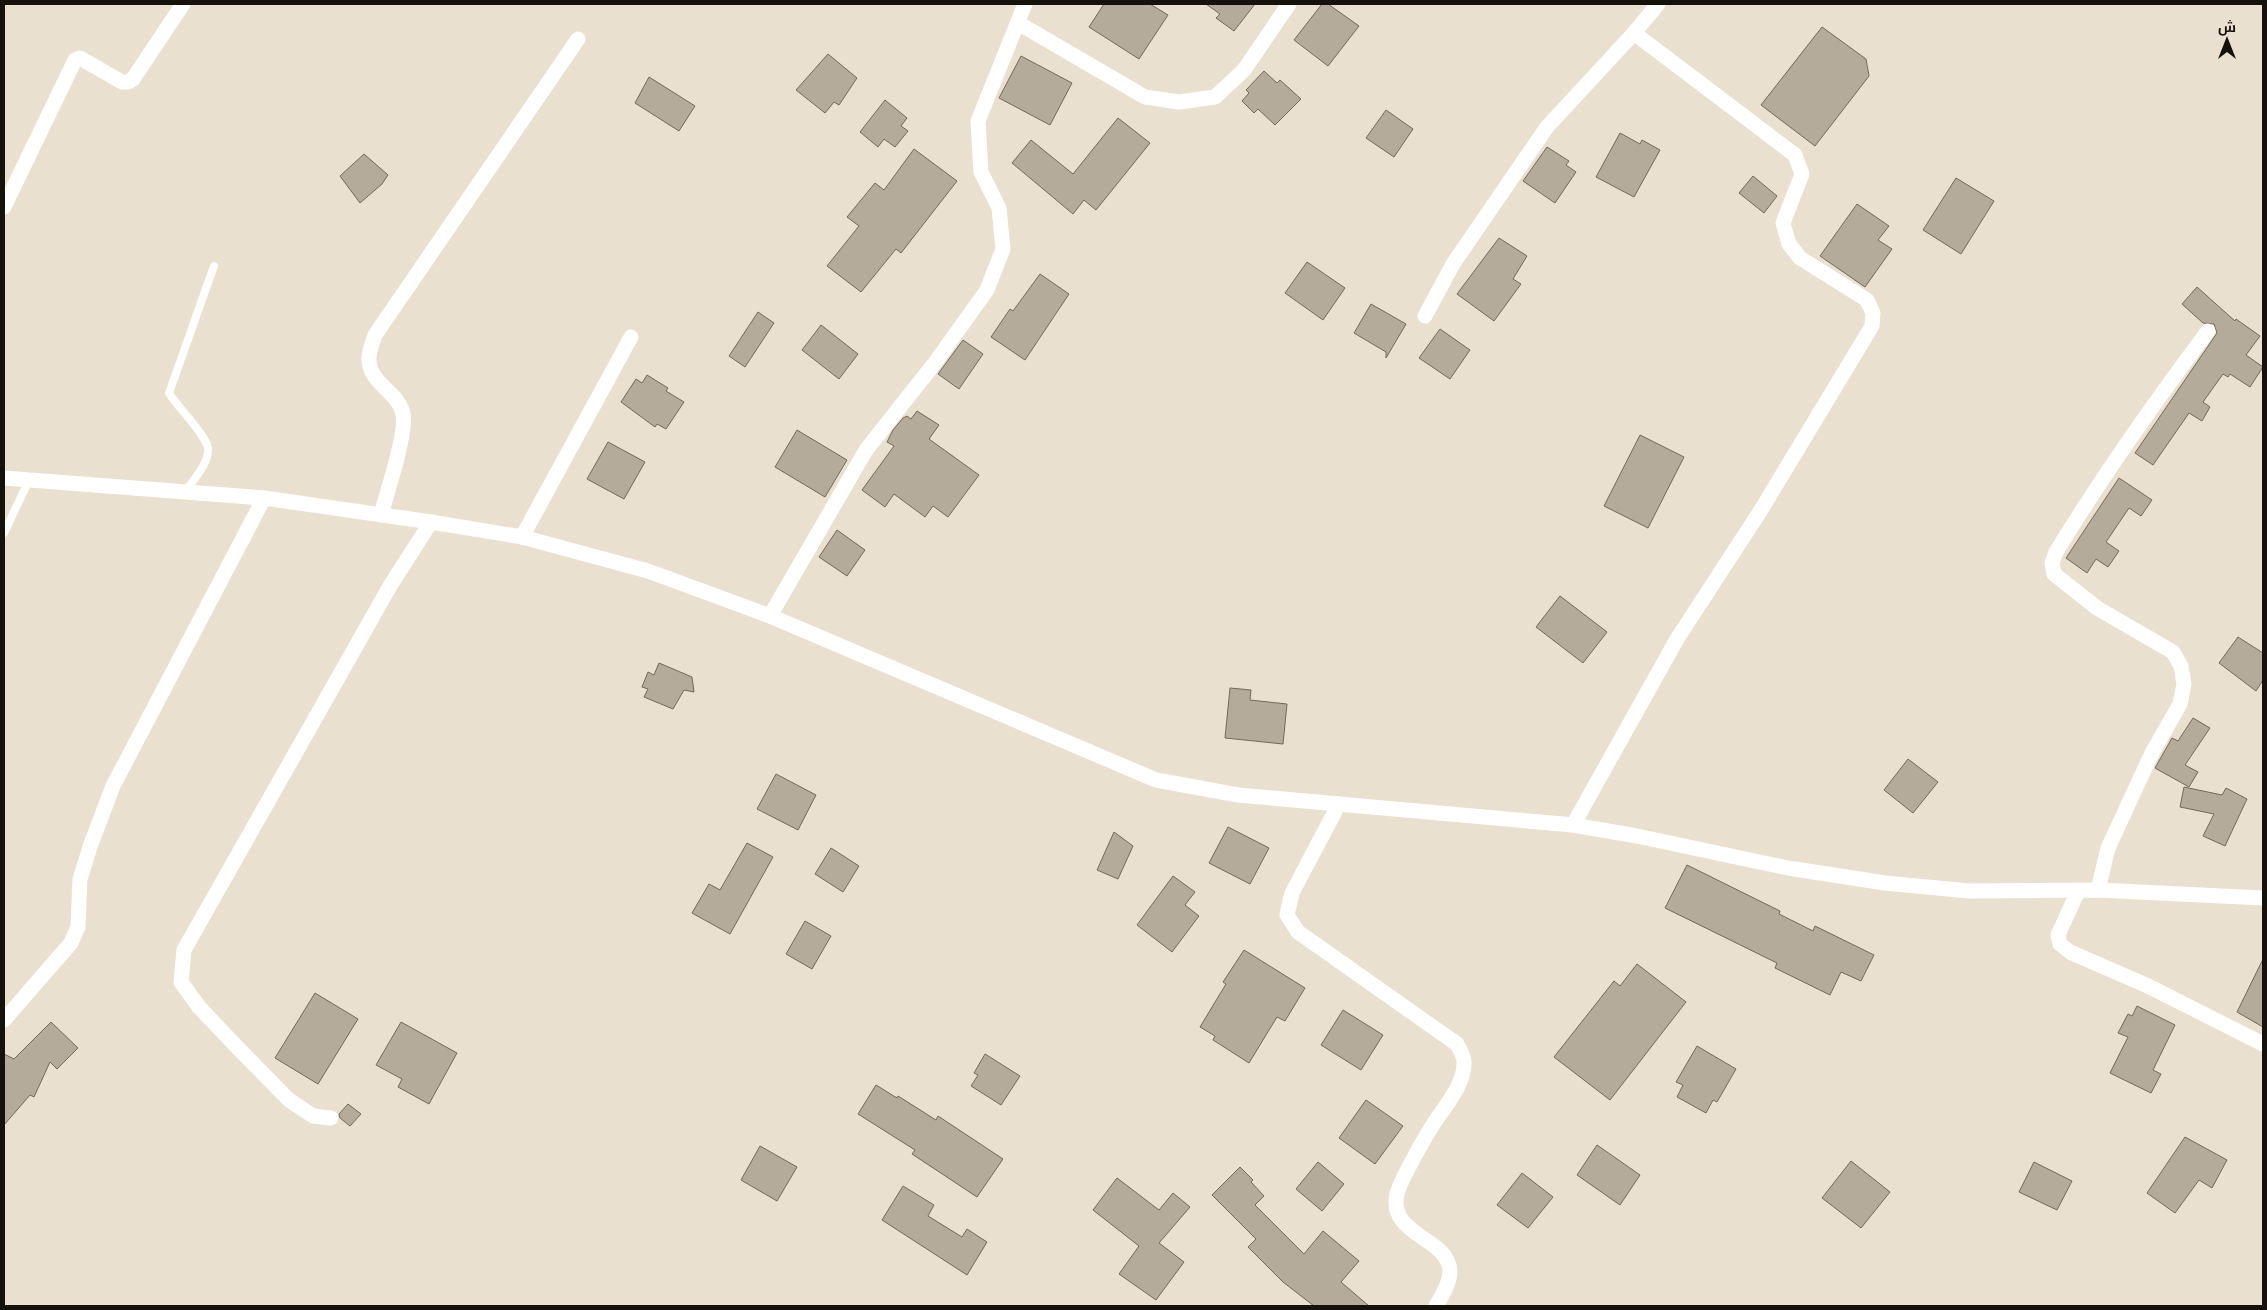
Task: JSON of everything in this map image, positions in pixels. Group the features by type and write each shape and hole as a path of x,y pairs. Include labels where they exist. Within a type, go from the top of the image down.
{"street":[{"path":"4,206 75,60 80,58 122,82 128,82 133,79 183,4"},
{"path":"770,616 866,450 934,364 987,290 1002,249 1000,208 981,172 978,121 1025,4"},
{"path":"1018,23 1145,96 1179,102 1215,96 1244,70 1289,4"},
{"path":"1425,316 1453,264 1548,127 1658,4"},
{"path":"1573,825 1677,639 1761,510 1872,326 1873,313 1867,300 1800,258 1789,244 1783,223 1802,174 1795,155 1634,33"},
{"path":"381,514 402,434 403,414 398,402 375,380 369,360 375,335 578,39"},
{"path":"2098,890 2108,848 2152,753 2180,704 2184,684 2181,666 2173,652 2097,608 2054,574 2052,563 2056,552 2096,486 2147,411 2208,331"},
{"path":"522,538 631,337"},
{"path":"4,478 264,498 381,514 522,538 648,571 770,616 1156,780 1238,795 1573,825 1788,868 1885,883 1969,891 2098,890 2263,898"},
{"path":"4,1020 71,943 78,927 80,879 113,786 264,498"},
{"path":"331,1118 313,1116 289,1100 200,1007 181,982 184,950 390,586 431,522"},
{"path":"1340,804 1292,893 1287,915 1298,932 1457,1044 1465,1060 1462,1080 1430,1128 1397,1194 1396,1210 1404,1224 1446,1256 1450,1271 1447,1286 1436,1306"},
{"path":"2078,891 2058,935 2060,944 2070,952 2148,986 2263,1044"}],"lane":[{"path":"185,492 205,461 209,450 206,440 176,406 169,393 214,266"},
{"path":"4,533 29,480"}],"building":[{"path":"1104,4 1150,4 1168,15 1139,59 1089,27"},
{"path":"1206,4 1255,4 1234,31 1216,18 1220,14"},
{"path":"1322,4 1328,4 1359,26 1328,66 1294,40"},
{"path":"1822,27 1866,59 1869,76 1815,146 1761,105"},
{"path":"828,54 857,78 839,105 834,102 825,113 796,90"},
{"path":"1021,56 1072,83 1050,125 999,98"},
{"path":"1264,71 1277,83 1280,80 1301,99 1275,125 1258,109 1254,113 1242,101 1249,93 1246,90"},
{"path":"649,77 695,106 679,131 635,103"},
{"path":"885,100 907,118 901,126 908,131 895,147 884,139 878,147 860,132"},
{"path":"1386,110 1413,129 1394,157 1366,138"},
{"path":"1118,118 1150,143 1096,210 1084,200 1073,214 1012,163 1031,140 1073,174"},
{"path":"1620,133 1640,144 1642,140 1660,150 1634,197 1596,177"},
{"path":"1547,147 1569,161 1566,165 1576,172 1555,203 1523,181"},
{"path":"914,149 957,181 901,253 896,249 861,292 827,266 859,226 847,217 875,183 884,190"},
{"path":"364,154 388,175 382,184 360,203 340,176"},
{"path":"1753,176 1777,196 1764,213 1739,193"},
{"path":"1956,178 1994,201 1961,254 1923,230"},
{"path":"1857,204 1889,226 1878,240 1892,249 1865,287 1820,256"},
{"path":"1499,238 1527,256 1513,279 1521,284 1494,321 1457,294"},
{"path":"1307,262 1345,288 1323,320 1285,293"},
{"path":"1040,274 1069,294 1025,360 991,337 1010,309 1013,311"},
{"path":"2197,287 2235,321 2236,319 2260,336 2246,355 2263,367 2250,387 2230,374 2228,377 2223,374 2203,402 2210,407 2202,421 2189,413 2153,465 2135,453 2217,333 2214,324 2203,323 2182,304"},
{"path":"1371,304 1406,324 1386,358 1386,352 1354,333"},
{"path":"758,312 774,323 745,367 729,356"},
{"path":"821,325 858,354 839,379 802,350"},
{"path":"1440,329 1470,350 1450,379 1419,358"},
{"path":"963,340 983,354 959,389 938,374"},
{"path":"647,375 668,388 666,391 684,402 666,429 657,424 655,427 621,402 636,379 642,383"},
{"path":"917,411 939,425 929,439 979,475 948,517 933,506 925,517 894,494 885,507 862,490 894,446 887,442 893,430 903,418 907,416 911,419"},
{"path":"797,430 847,460 825,497 775,467"},
{"path":"1640,435 1684,457 1648,528 1604,506"},
{"path":"608,442 645,462 624,499 587,479"},
{"path":"2119,478 2152,500 2141,516 2129,508 2106,542 2119,551 2108,567 2096,559 2087,573 2066,558"},
{"path":"837,530 865,550 847,576 819,557"},
{"path":"1560,596 1607,632 1583,663 1536,627"},
{"path":"2238,637 2263,653 2263,680 2256,691 2219,663"},
{"path":"659,663 692,677 694,692 684,690 673,709 644,697 648,689 642,687 648,672 654,675"},
{"path":"1230,688 1251,690 1250,700 1287,704 1283,744 1225,738"},
{"path":"2193,718 2210,728 2185,765 2198,772 2189,787 2155,768 2172,738 2178,741"},
{"path":"1908,759 1938,782 1913,813 1884,790"},
{"path":"776,774 816,795 798,830 757,809"},
{"path":"2184,787 2222,795 2226,788 2247,799 2225,846 2203,836 2214,814 2180,807"},
{"path":"1228,827 1269,848 1250,884 1209,863"},
{"path":"1114,832 1133,846 1118,879 1097,870"},
{"path":"747,843 773,857 730,934 692,913 709,884 720,890"},
{"path":"831,848 859,866 843,892 815,874"},
{"path":"1687,865 1780,911 1779,914 1813,931 1815,926 1874,955 1861,981 1841,972 1830,995 1775,968 1777,963 1665,908"},
{"path":"1173,876 1195,892 1185,905 1199,916 1172,952 1137,925"},
{"path":"805,921 831,936 812,969 786,954"},
{"path":"1244,950 1305,988 1285,1021 1277,1017 1249,1063 1213,1040 1215,1036 1200,1027 1226,984 1223,982"},
{"path":"2263,959 2263,1027 2237,1012"},
{"path":"1637,964 1686,1002 1610,1100 1554,1057 1614,981 1620,986"},
{"path":"315,993 358,1019 318,1084 275,1058"},
{"path":"2137,1006 2175,1025 2153,1070 2161,1074 2151,1093 2110,1073 2128,1037 2118,1033 2128,1014 2132,1016"},
{"path":"1343,1010 1383,1035 1361,1070 1321,1045"},
{"path":"51,1022 78,1048 57,1069 50,1062 34,1097 30,1095 4,1125 4,1054 14,1059"},
{"path":"401,1022 457,1053 429,1104 398,1087 402,1079 376,1065"},
{"path":"1697,1046 1736,1069 1717,1102 1713,1100 1706,1113 1677,1097 1683,1085 1676,1082"},
{"path":"985,1054 1020,1076 1001,1105 971,1086 978,1075 974,1073"},
{"path":"876,1085 897,1098 898,1096 936,1120 938,1116 1003,1159 977,1197 912,1154 915,1150 858,1114"},
{"path":"1366,1100 1403,1126 1375,1164 1339,1138"},
{"path":"348,1104 361,1114 350,1126 340,1118 339,1114"},
{"path":"2185,1137 2227,1160 2212,1188 2199,1180 2175,1213 2147,1193"},
{"path":"1597,1145 1640,1175 1620,1205 1577,1175"},
{"path":"760,1146 797,1167 777,1201 741,1180"},
{"path":"1851,1161 1890,1192 1861,1228 1822,1198"},
{"path":"1318,1162 1344,1184 1322,1211 1296,1189"},
{"path":"2034,1162 2072,1181 2057,1210 2019,1192"},
{"path":"1240,1167 1253,1180 1251,1182 1264,1196 1255,1205 1304,1254 1323,1231 1359,1261 1341,1282 1369,1306 1314,1306 1283,1282 1248,1247 1256,1239 1212,1195"},
{"path":"1522,1173 1553,1197 1528,1228 1497,1205"},
{"path":"1117,1178 1159,1210 1173,1193 1190,1207 1159,1243 1184,1262 1156,1300 1119,1274 1139,1246 1093,1210"},
{"path":"903,1186 934,1205 928,1216 962,1237 967,1229 987,1242 967,1275 882,1220"}]}
